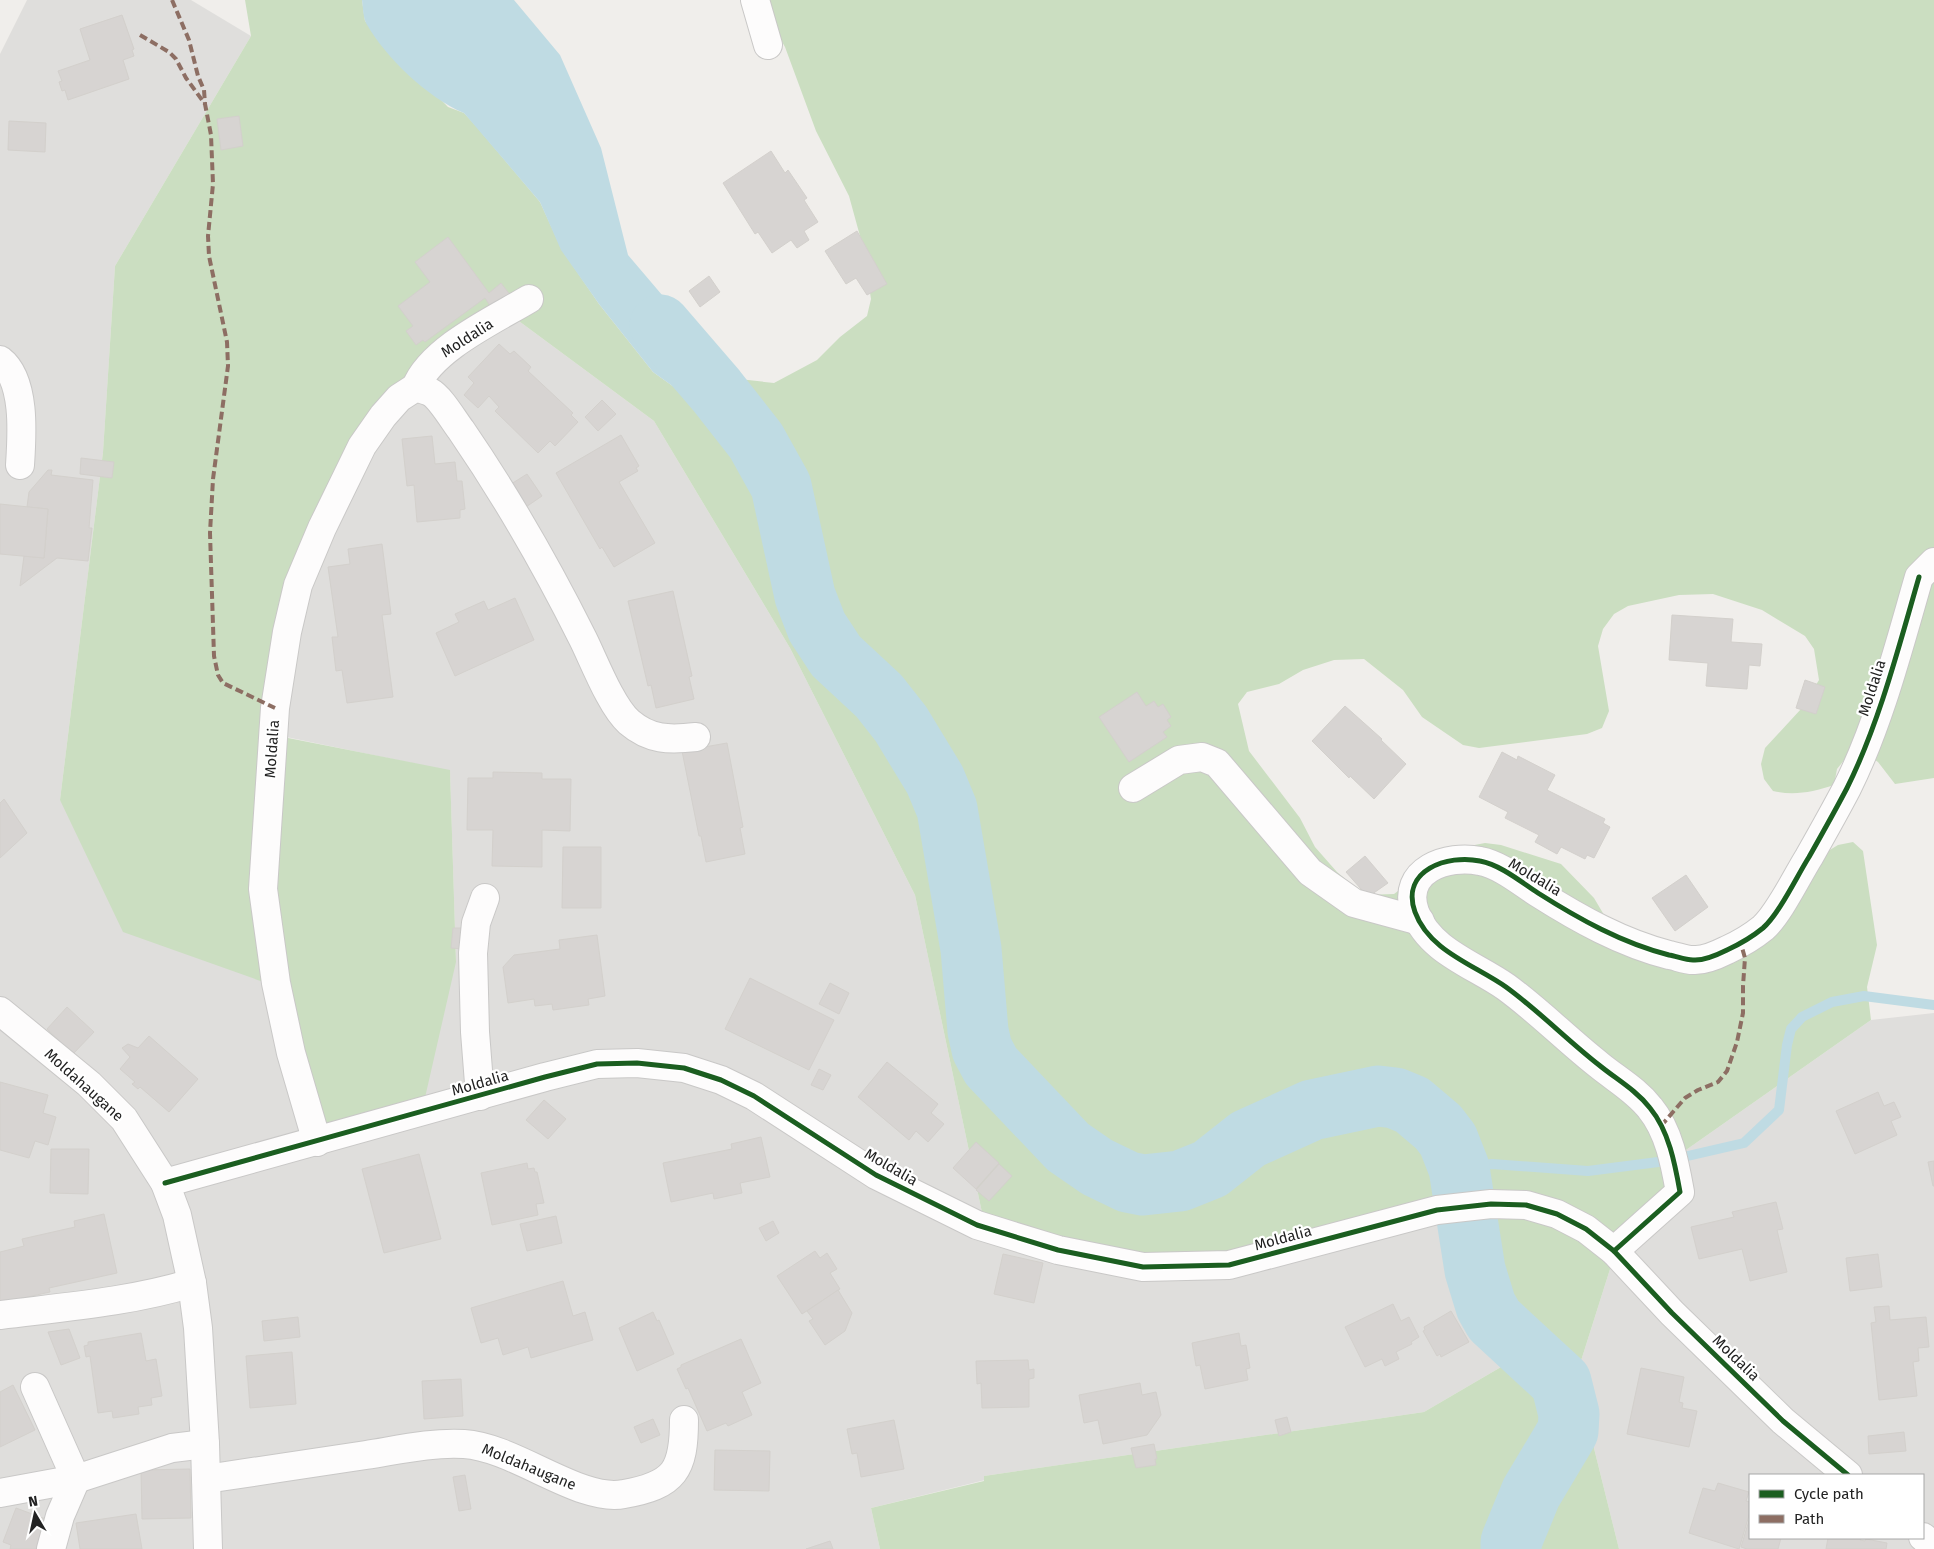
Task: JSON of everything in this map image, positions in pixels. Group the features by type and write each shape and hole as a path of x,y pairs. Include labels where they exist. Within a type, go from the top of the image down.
{"street":[{"path":"756,0 768,45"},
{"name":"Moldalia","path":"317,1142 291,1054 276,984 263,888 275,708 287,632 298,585 322,528 362,446 382,416 399,398 416,387 420,377 436,358 470,334 529,299"},
{"path":"0,360 8,366 14,378 22,437 20,466"},
{"path":"416,387 432,392 490,472 564,600 614,701 627,721 646,734 670,740 696,737"},
{"name":"Moldalia","path":"1614,1251 1680,1192 1669,1146 1661,1126 1651,1108 1635,1092 1600,1066 1506,987 1456,957 1427,935 1415,911 1412,894 1417,879 1430,867 1447,861 1460,859 1483,861 1611,934 1662,953 1692,960 1715,956 1740,944 1765,926 1787,894 1848,786 1871,730 1927,569"},
{"path":"1133,788 1180,760 1202,757 1217,762 1310,872 1354,903 1420,921"},
{"name":"Moldalia","path":"480,1096 475,1032 473,953 476,923 485,898"},
{"name":"Moldahaugane","path":"0,1012 88,1084 124,1119 165,1183 177,1215 192,1283 198,1328 205,1444 208,1549"},
{"name":"Moldalia","path":"165,1183 596,1064 637,1063 684,1068 721,1080 754,1096 876,1175 977,1225 1058,1250 1143,1266 1230,1265 1436,1210 1491,1204 1526,1205 1557,1214 1586,1229 1614,1251 1672,1313 1783,1421 1847,1474"},
{"path":"0,1316 92,1304 162,1292 192,1283"},
{"path":"35,1387 76,1479 60,1516 51,1549"},
{"name":"Moldahaugane","path":"206,1479 424,1446 463,1444 486,1447 581,1488 600,1494 623,1495 654,1486 674,1474 681,1460 684,1420"},
{"path":"0,1493 76,1479 172,1448 205,1444"},
{"path":"1924,1538 1934,1546"}],"shaded area":[{"path":"27,0 191,0 251,36 115,266 103,452 60,800 456,962 450,771 272,734 325,498 500,307 654,421 790,648 915,895 984,1222 1440,1222 1447,1268 1501,1367 1424,1412 984,1476 985,1480 871,1508 880,1549 0,1549 0,54"},
{"path":"1934,1013 1934,1549 1619,1549 1588,1424 1580,1364 1617,1247 1676,1157 1871,1020"}],"green space":[{"path":"245,0 362,0 365,21 448,107 464,113 476,126 540,202 562,250 599,304 653,372 681,392 715,390 721,377 774,383 817,360 840,337 867,316 871,299 863,247 849,196 816,131 785,47 767,15 762,0 1934,0 1934,778 1895,784 1878,762 1865,753 1849,754 1837,769 1834,785 1804,792 1788,793 1773,791 1764,779 1761,764 1765,748 1801,709 1819,680 1814,649 1805,636 1762,610 1713,594 1679,595 1628,606 1614,614 1603,629 1598,646 1609,711 1602,728 1587,734 1479,748 1463,745 1422,717 1403,690 1364,659 1334,660 1303,670 1279,684 1247,692 1238,704 1249,751 1300,818 1315,847 1337,872 1364,895 1394,894 1454,849 1485,843 1501,845 1561,864 1594,898 1610,925 1700,964 1746,956 1768,934 1810,862 1838,845 1853,842 1863,851 1877,945 1867,987 1871,1020 1676,1157 1685,1182 1617,1247 1580,1364 1588,1424 1619,1549 880,1549 871,1508 984,1481 984,1476 1424,1412 1501,1367 1447,1268 1440,1222 1126,1270 984,1222 915,895 790,648 654,421 500,307 335,471 278,736 450,770 456,962 424,1102 313,1126 269,984 123,932 60,800 103,452 115,266 251,36"}],"water":[{"path":"362,0 514,0 560,55 601,148 628,255 708,349 721,377 716,390 697,395 681,392 653,372 599,304 561,250 540,202 464,113 422,87 384,49 366,23"}],"building":[{"path":"122,15 134,49 132,50 134,56 123,60 129,79 68,100 65,90 62,91 59,82 62,81 58,71 90,60 80,29"},
{"path":"239,116 243,146 221,150 217,119"},
{"path":"9,121 46,123 45,152 8,150"},
{"path":"771,151 785,173 788,170 807,198 804,200 818,222 804,231 809,240 797,248 791,240 772,253 758,232 755,234 723,183"},
{"path":"857,231 887,284 867,295 856,278 846,284 825,251"},
{"path":"448,237 489,293 501,283 511,296 492,309 485,298 425,342 423,340 416,345 406,331 413,326 398,306 430,282 415,262"},
{"path":"709,276 720,292 700,307 689,291"},
{"path":"499,344 510,354 514,351 531,367 528,371 573,413 571,415 578,422 555,446 550,441 538,453 495,411 499,407 489,396 478,408 464,395 474,383 468,377"},
{"path":"602,400 616,414 598,431 585,417"},
{"path":"621,435 639,466 636,468 638,471 619,482 655,543 614,567 602,547 600,549 556,473"},
{"path":"432,436 435,464 455,462 457,481 462,481 465,509 460,510 460,518 417,522 414,485 407,486 402,439"},
{"path":"81,458 114,462 112,478 80,474"},
{"path":"48,470 52,470 51,475 93,480 89,528 92,528 88,561 57,558 20,586 24,556 44,558 48,509 27,507 29,492"},
{"path":"527,474 542,496 523,509 508,486"},
{"path":"0,504 48,509 44,558 0,554"},
{"path":"382,544 391,614 382,615 393,697 347,703 342,670 336,671 332,637 338,637 328,567 350,564 348,549"},
{"path":"673,591 692,676 689,677 694,699 656,708 651,685 648,686 628,601"},
{"path":"515,598 534,640 455,676 436,633 459,622 455,614 484,601 488,610"},
{"path":"1672,615 1733,619 1731,642 1762,644 1760,666 1749,665 1747,689 1706,686 1708,663 1669,660"},
{"path":"1805,680 1825,687 1816,714 1796,708"},
{"path":"1137,692 1146,706 1154,701 1158,707 1163,704 1171,717 1167,720 1171,726 1163,732 1167,737 1129,762 1099,717"},
{"path":"1345,706 1382,739 1406,764 1374,799 1350,776 1349,778 1312,741"},
{"path":"727,743 743,827 740,828 745,854 706,862 682,751"},
{"path":"1502,752 1517,760 1518,756 1555,775 1547,790 1605,819 1603,823 1610,827 1594,858 1587,855 1585,859 1561,847 1557,854 1535,842 1539,835 1505,818 1508,812 1479,797"},
{"path":"493,772 542,773 542,779 571,779 570,831 542,830 542,867 492,866 493,830 467,830 468,778 493,778"},
{"path":"4,799 27,833 0,858 0,803"},
{"path":"563,847 601,847 601,908 562,908"},
{"path":"1365,856 1388,883 1368,897 1346,872"},
{"path":"1686,875 1708,907 1675,931 1652,898"},
{"path":"453,928 464,928 462,949 451,948"},
{"path":"597,935 605,996 588,999 589,1005 553,1010 552,1004 535,1006 534,999 508,1003 503,967 514,955 560,949 559,940"},
{"path":"750,978 834,1020 809,1070 725,1029"},
{"path":"830,983 849,993 839,1014 819,1004"},
{"path":"67,1007 94,1032 73,1054 47,1029"},
{"path":"149,1036 198,1079 169,1112 140,1087 138,1089 132,1084 135,1082 120,1069 130,1057 122,1048 128,1044 138,1048"},
{"path":"887,1062 938,1104 931,1113 944,1124 928,1142 916,1131 909,1140 858,1097"},
{"path":"819,1069 831,1075 823,1090 811,1085"},
{"path":"0,1082 48,1095 43,1113 56,1117 48,1145 35,1141 29,1158 0,1150"},
{"path":"1878,1092 1884,1106 1894,1102 1901,1117 1891,1121 1897,1135 1855,1154 1836,1111"},
{"path":"544,1100 566,1119 548,1139 526,1120"},
{"path":"761,1137 770,1177 740,1183 742,1193 714,1199 713,1193 671,1202 663,1163 732,1149 731,1144"},
{"path":"976,1142 999,1163 976,1189 953,1168"},
{"path":"51,1149 89,1149 88,1194 50,1193"},
{"path":"419,1154 441,1239 384,1253 362,1169"},
{"path":"1934,1161 1934,1186 1933,1186 1928,1162"},
{"path":"527,1163 528,1169 534,1168 535,1172 537,1172 544,1203 536,1204 538,1215 492,1225 481,1173"},
{"path":"999,1164 1012,1176 989,1201 976,1190"},
{"path":"1776,1202 1783,1229 1777,1230 1787,1272 1750,1281 1742,1249 1699,1259 1691,1227 1734,1217 1732,1212"},
{"path":"104,1214 117,1273 49,1288 50,1292 0,1303 0,1252 24,1246 22,1239 75,1227 74,1221"},
{"path":"556,1216 562,1243 527,1251 520,1224"},
{"path":"773,1221 779,1233 766,1241 759,1228"},
{"path":"815,1251 820,1258 827,1253 837,1269 830,1273 840,1289 802,1314 777,1276"},
{"path":"1003,1254 1043,1263 1034,1303 994,1294"},
{"path":"1878,1254 1882,1287 1850,1291 1846,1258"},
{"path":"563,1281 573,1316 585,1312 593,1340 531,1358 528,1347 503,1355 498,1338 481,1343 471,1308"},
{"path":"838,1290 852,1313 845,1331 825,1345 809,1321 813,1319 807,1311"},
{"path":"1393,1304 1401,1321 1409,1317 1419,1337 1411,1342 1412,1344 1396,1352 1399,1359 1385,1366 1382,1359 1365,1367 1345,1327"},
{"path":"1889,1306 1890,1320 1926,1317 1929,1347 1918,1348 1919,1361 1913,1362 1917,1396 1879,1400 1871,1323 1876,1322 1874,1307"},
{"path":"1451,1311 1469,1342 1441,1357 1440,1354 1437,1356 1423,1331 1425,1330 1424,1327"},
{"path":"653,1312 657,1321 659,1320 674,1354 637,1371 619,1328"},
{"path":"298,1317 300,1337 264,1341 262,1321"},
{"path":"69,1329 80,1358 61,1365 48,1332"},
{"path":"141,1333 146,1361 156,1359 162,1396 151,1398 152,1405 138,1407 139,1414 113,1418 112,1411 98,1413 90,1356 86,1357 84,1346 88,1345 88,1342"},
{"path":"1239,1333 1241,1346 1246,1345 1250,1368 1246,1369 1248,1380 1205,1389 1200,1365 1196,1366 1192,1343"},
{"path":"741,1339 761,1383 742,1392 752,1415 728,1426 726,1423 707,1431 688,1388 686,1389 677,1369 681,1365"},
{"path":"292,1352 296,1404 250,1408 246,1356"},
{"path":"1028,1360 1029,1370 1034,1369 1034,1378 1029,1379 1029,1407 982,1408 981,1383 977,1384 976,1361"},
{"path":"1641,1368 1684,1377 1679,1402 1683,1403 1682,1408 1697,1411 1689,1447 1627,1434"},
{"path":"461,1379 463,1416 424,1419 422,1381"},
{"path":"1140,1383 1142,1395 1156,1392 1161,1415 1147,1435 1103,1444 1098,1420 1084,1423 1079,1395"},
{"path":"13,1385 35,1430 0,1447 0,1392"},
{"path":"1287,1417 1291,1432 1279,1436 1275,1420"},
{"path":"653,1419 660,1435 641,1443 634,1427"},
{"path":"894,1420 904,1469 861,1477 857,1453 852,1454 847,1429"},
{"path":"1904,1432 1906,1451 1869,1454 1868,1436"},
{"path":"1154,1444 1157,1459 1155,1459 1156,1465 1136,1468 1131,1448"},
{"path":"715,1450 770,1451 769,1491 714,1490"},
{"path":"190,1469 191,1518 142,1519 141,1470"},
{"path":"465,1475 471,1509 459,1511 453,1477"},
{"path":"1718,1483 1749,1492 1746,1501 1749,1502 1749,1515 1739,1549 1689,1533 1703,1488 1715,1491"},
{"path":"16,1508 51,1521 41,1549 10,1549 11,1545 3,1542"},
{"path":"136,1514 142,1549 80,1549 76,1523"},
{"path":"1749,1520 1749,1539 1781,1539 1778,1549 1747,1549 1741,1547"},
{"path":"1828,1539 1860,1539 1865,1541 1866,1539 1887,1543 1886,1549 1826,1549"},
{"path":"830,1541 833,1549 806,1549"}],"waterway":[{"path":"660,325 716,390 756,441 781,486 805,596 817,627 836,656 879,696 901,724 935,780 947,809 971,949 978,1031 982,1049 991,1066 1068,1147 1097,1167 1128,1182 1143,1185 1180,1181 1210,1169 1248,1139 1312,1110 1378,1096 1395,1098 1412,1105 1438,1127 1448,1140 1459,1168 1475,1270 1486,1306 1494,1320 1561,1382 1569,1414 1568,1431 1531,1493 1511,1542 1511,1549"},
{"path":"1459,1168 1492,1164 1588,1171 1666,1161 1744,1143 1779,1110 1787,1045 1791,1029 1802,1017 1832,1002 1864,996 1934,1005"}],"marked path":[{"path":"172,0 189,40 198,76 204,90 205,104"},
{"path":"140,35 169,52 176,59 186,78 205,104 211,135 213,184 208,236 209,256 227,342 228,366 213,479 210,533 214,656 218,675 223,683 275,708"},
{"path":"1661,1126 1685,1098 1698,1090 1718,1082 1727,1071 1737,1042 1743,1013 1745,958 1741,944"}],"cycle path":[{"path":"1614,1251 1680,1192 1667,1137 1657,1117 1639,1096 1605,1070 1530,1006 1494,979 1454,956 1431,937 1422,926 1415,912 1412,897 1414,885 1430,868 1441,863 1467,859 1480,861 1496,866 1553,903 1585,921 1634,944 1652,950 1684,959 1697,960 1715,956 1746,940 1763,928 1775,914 1847,788 1879,711 1919,577"},
{"path":"165,1183 545,1077 597,1064 637,1063 684,1068 721,1080 754,1096 876,1175 977,1225 1058,1250 1143,1267 1229,1265 1437,1210 1491,1204 1526,1205 1557,1214 1586,1229 1614,1251 1672,1313 1783,1421 1847,1474"}]}
